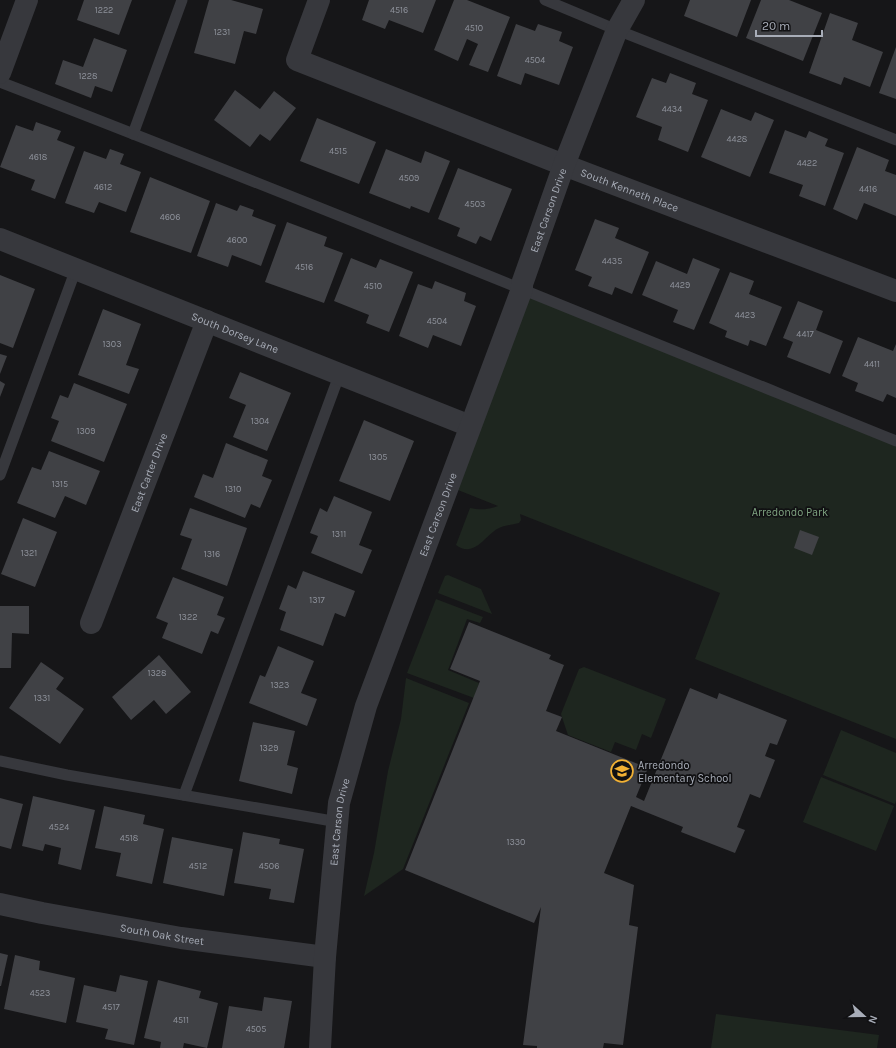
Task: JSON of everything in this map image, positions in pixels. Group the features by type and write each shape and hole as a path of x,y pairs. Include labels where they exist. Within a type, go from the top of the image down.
{"street":[{"path":"0,73 27,0"},
{"name":"South Kenneth Place","path":"319,0 297,60 564,165 896,291"},
{"name":"East Carson Drive","path":"320,1048 339,803 366,706 522,289 522,284 564,165 616,30 634,0"},
{"name":"South Dorsey Lane","path":"0,239 470,426"},
{"name":"East Carter Drive","path":"91,624 207,321"},
{"name":"South Oak Street","path":"0,904 181,938 326,957"}],"lane":[{"path":"133,134 182,0"},
{"path":"545,0 616,30 896,140"},
{"path":"0,82 522,289 896,441"},
{"path":"0,475 76,269"},
{"path":"184,795 340,373"},
{"path":"0,761 67,775 338,822"}],"green space":[{"name":"Arredondo Park","path":"522,289 896,441 896,739 695,659 720,593 520,514 521,520 519,523 497,529 473,548 462,548 456,545 470,508 484,509 498,506 448,486"},
{"path":"448,575 481,589 492,614 438,593 445,576"},
{"path":"436,599 483,617 480,623 467,619 448,670 479,683 474,698 407,673"},
{"path":"584,667 666,699 651,738 642,734 636,750 615,742 611,752 568,735 561,714 579,669"},
{"path":"406,678 469,703 403,869 364,896 374,853 388,771 401,719"},
{"path":"841,730 896,753 895,804 823,775"},
{"path":"821,777 894,806 876,851 803,822"},
{"path":"716,1014 879,1035 877,1048 711,1048"}],"building":[{"path":"84,0 132,0 119,35 77,20"},
{"path":"209,0 231,0 263,9 256,34 244,31 235,64 194,53"},
{"path":"369,0 436,0 423,33 389,20 385,29 362,20"},
{"path":"454,0 467,0 510,17 488,72 469,65 478,44 467,39 458,61 434,50"},
{"path":"690,0 751,0 737,37 684,16"},
{"path":"761,0 789,0 822,13 803,61 746,38"},
{"path":"830,13 858,23 852,40 883,52 870,87 844,77 841,85 809,73"},
{"path":"516,24 535,31 538,24 562,32 559,41 573,47 559,85 525,73 521,85 497,76"},
{"path":"94,38 127,50 112,92 95,86 91,98 55,84 63,60 83,67"},
{"path":"896,47 896,99 879,93"},
{"path":"670,73 696,83 692,94 708,100 688,152 658,140 662,127 636,117 652,78 666,83"},
{"path":"235,90 260,109 274,91 296,108 270,141 260,134 250,147 214,120"},
{"path":"721,109 751,121 755,112 774,120 750,177 701,157"},
{"path":"317,118 376,142 359,184 300,161"},
{"path":"36,122 61,131 57,140 75,147 55,199 31,190 35,180 0,167 16,125 33,131"},
{"path":"785,130 806,138 809,131 828,139 825,146 844,153 825,206 799,196 803,185 769,173"},
{"path":"857,147 889,160 885,171 896,175 896,216 864,203 857,220 833,209"},
{"path":"110,149 124,154 120,164 141,172 126,212 99,202 94,213 65,203 84,151 106,159"},
{"path":"386,149 421,163 425,151 450,161 429,213 411,206 410,209 369,193"},
{"path":"458,168 512,189 491,241 480,236 476,244 457,236 460,228 438,219"},
{"path":"150,177 210,201 191,253 130,232"},
{"path":"216,203 237,211 240,205 254,210 252,216 276,225 261,266 232,255 228,267 197,256"},
{"path":"595,219 619,228 615,238 649,252 632,294 615,287 612,295 588,286 592,277 575,270"},
{"path":"287,222 327,237 324,246 343,253 324,303 265,282"},
{"path":"351,258 376,268 380,259 413,272 389,332 366,323 369,315 334,301"},
{"path":"693,258 720,269 694,330 673,322 678,310 642,295 656,261 687,274"},
{"path":"730,272 754,281 749,294 782,307 766,346 750,340 748,346 725,337 727,331 709,323"},
{"path":"0,275 35,289 13,348 0,343"},
{"path":"435,281 466,293 464,301 476,306 461,346 433,335 428,348 399,336 418,284 432,289"},
{"path":"798,301 823,311 816,330 843,341 830,374 787,357 793,342 783,338"},
{"path":"103,309 141,324 126,365 139,369 129,394 78,375"},
{"path":"858,337 893,351 896,344 896,398 887,394 883,402 855,391 858,383 842,376"},
{"path":"0,354 7,356 0,374"},
{"path":"240,372 291,393 267,451 233,437 246,405 229,398"},
{"path":"0,381 5,384 0,397"},
{"path":"74,383 127,404 104,462 51,441 59,421 51,418 60,395 68,398"},
{"path":"364,420 414,441 390,501 339,481"},
{"path":"226,443 268,460 262,476 272,480 260,508 251,504 245,518 194,497 203,474 213,478"},
{"path":"49,451 100,471 86,505 65,496 55,518 17,503 32,467 41,470"},
{"path":"334,496 372,512 359,545 372,550 362,574 311,553 318,536 310,533 320,508 327,512"},
{"path":"190,508 247,528 227,586 181,569 192,539 180,535"},
{"path":"23,518 57,532 35,587 1,574"},
{"path":"800,530 819,537 812,555 794,548"},
{"path":"303,571 355,591 345,617 335,613 323,646 280,630 286,612 279,609 288,585 296,589"},
{"path":"173,577 224,597 217,615 225,618 218,634 211,631 202,654 162,638 168,623 156,618"},
{"path":"0,606 29,606 29,634 12,633 11,668 0,668"},
{"path":"469,622 551,655 549,659 564,665 546,711 562,717 556,731 648,768 636,797 644,801 690,688 717,699 719,693 787,720 777,745 770,743 765,756 775,760 760,798 750,794 737,827 745,830 735,853 681,832 683,827 631,806 604,873 634,885 629,925 638,927 623,1045 604,1043 603,1048 537,1048 537,1046 523,1045 541,907 534,923 405,870 480,681 450,669"},
{"path":"278,646 314,661 301,693 317,699 307,726 249,703 260,675 265,677"},
{"path":"159,655 191,692 166,714 154,700 131,720 112,697"},
{"path":"41,662 64,678 56,689 84,709 60,744 9,708"},
{"path":"253,722 295,731 287,765 298,768 292,794 239,781"},
{"path":"33,796 95,810 81,870 58,864 61,848 45,844 43,851 22,846"},
{"path":"0,798 23,804 11,849 0,846"},
{"path":"104,806 145,815 143,824 164,829 152,884 116,876 121,853 95,848"},
{"path":"243,832 280,839 279,844 304,849 294,903 269,899 271,889 234,883"},
{"path":"172,837 233,849 224,896 163,883"},
{"path":"0,953 8,955 1,986 0,986"},
{"path":"15,955 40,961 39,970 75,978 66,1023 4,1009"},
{"path":"120,975 148,981 134,1045 105,1039 108,1029 76,1022 84,985 116,992"},
{"path":"158,980 201,991 199,998 218,1003 207,1048 184,1043 183,1048 160,1048 161,1042 144,1038"},
{"path":"264,997 292,1001 284,1048 222,1048 229,1006 262,1011"}],"place":[{"name":"Arredondo Elementary School","path":"622,771"}]}
